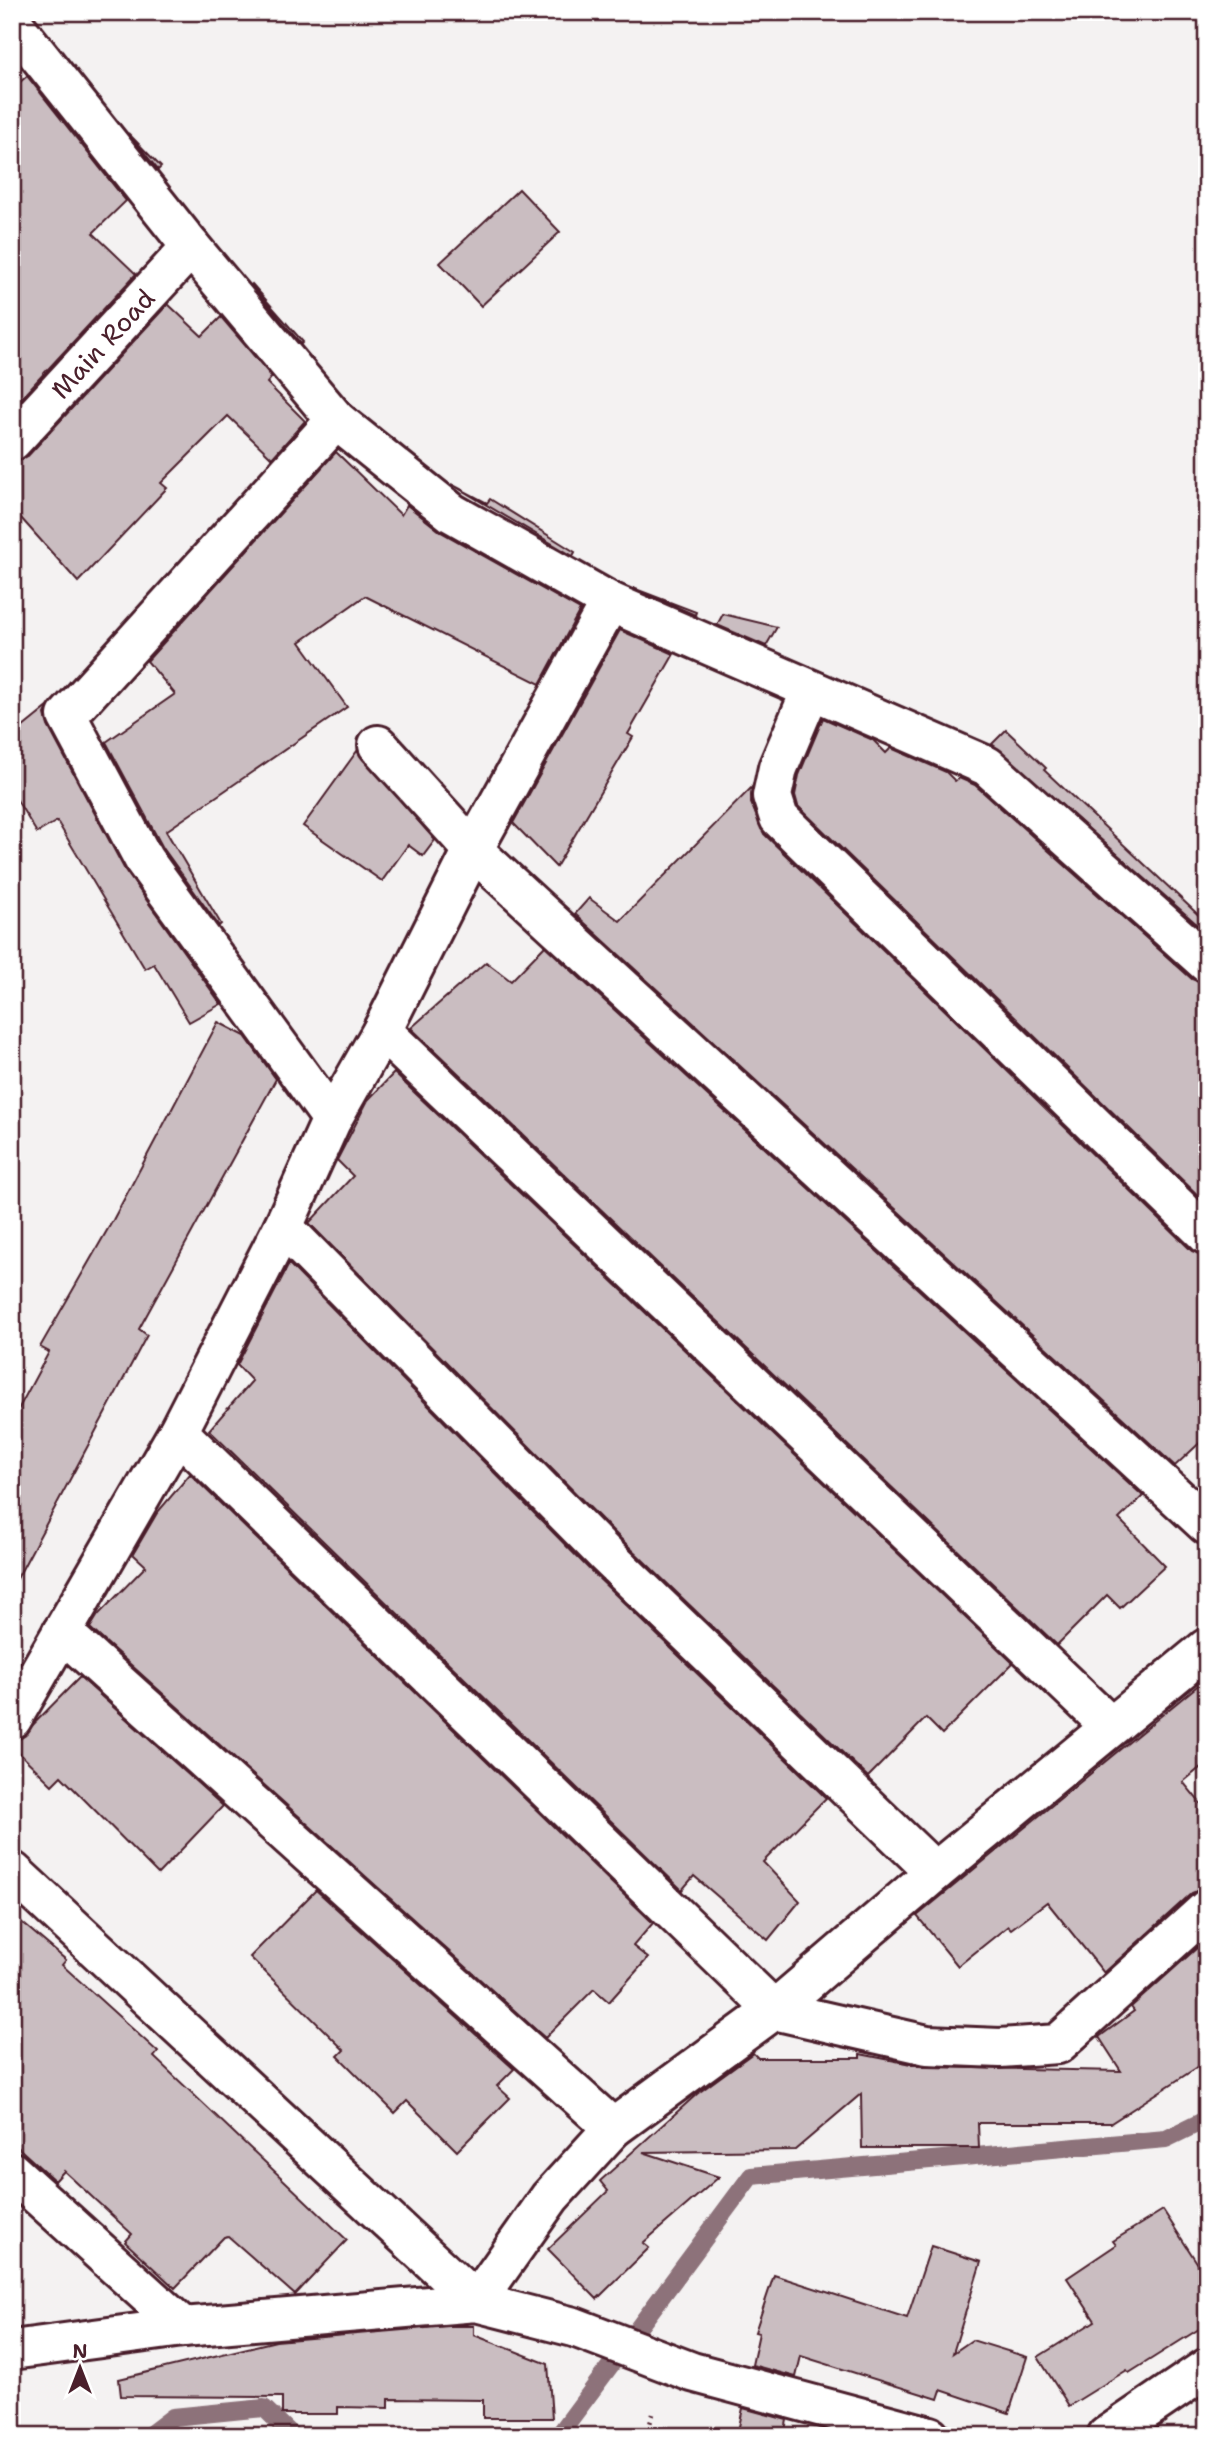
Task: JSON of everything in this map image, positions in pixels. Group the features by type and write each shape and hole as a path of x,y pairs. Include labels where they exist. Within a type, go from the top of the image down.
{"street":[{"path":"19,49 191,247 336,420 452,513 610,602 987,766 1207,963"},
{"name":"Main Road","path":"12,441 191,247"},
{"path":"332,1119 144,860 67,716 336,420"},
{"path":"12,1719 178,1432 283,1227 332,1119 382,1031 473,850 610,602"},
{"path":"811,690 778,768 772,796 779,818 1207,1235"},
{"path":"378,746 473,850 1207,1525"},
{"path":"382,1031 1110,1726"},
{"path":"283,1227 606,1554 935,1872"},
{"path":"178,1432 774,2010 927,2045 1000,2048 1058,2044 1207,1909"},
{"path":"62,1632 613,2128"},
{"path":"477,2302 550,2197 613,2128 774,2010 935,1872 1207,1648"},
{"path":"12,1871 477,2302"},
{"path":"12,2172 183,2327"},
{"path":"12,2350 183,2327 477,2302 574,2327 692,2372 930,2436"},
{"path":"1107,2436 1207,2368"}],"building":[{"path":"27,76 126,201 93,233 136,274 12,408 12,89"},
{"path":"128,133 161,167 158,170"},
{"path":"519,189 560,232 481,306 440,263"},
{"path":"251,285 303,342 301,344"},
{"path":"168,304 202,336 221,317 272,377 267,383 305,421 272,458 228,416 161,483 167,488 78,582 12,508 12,462 28,456"},
{"path":"336,452 401,515 407,505 441,532 580,610 540,684 365,596 300,642 347,707 166,831 221,924 219,926 163,848 106,742 175,694 147,661"},
{"path":"451,484 487,503 490,499 575,552 573,556"},
{"path":"633,588 696,612 695,615"},
{"path":"723,614 777,627 766,646 717,625"},
{"path":"620,630 674,654 628,734 633,737 556,867 513,823"},
{"path":"49,706 45,714 48,726 125,870 221,1004 189,1022 154,964 145,969 57,821 37,833 12,792 12,736"},
{"path":"823,718 873,740 886,753 891,748 946,772 955,781 959,778 975,785 1192,979 1207,984 1207,1204 798,806 795,795 799,775"},
{"path":"1006,730 1046,768 1044,770 1207,923 1207,933 992,744"},
{"path":"357,751 435,840 423,856 408,845 382,881 303,826"},
{"path":"752,787 751,803 764,834 1192,1251 1207,1256 1207,1436 1175,1466 575,914 589,898 620,921"},
{"path":"545,946 1143,1496 1119,1519 1165,1566 1120,1608 1107,1595 1057,1645 411,1028 486,962 511,981"},
{"path":"218,1022 245,1036 276,1079 139,1329 147,1335 12,1588 12,1421 49,1352 40,1347 113,1220"},
{"path":"394,1073 1013,1663 942,1734 926,1718 868,1777 620,1538 309,1223 353,1176 337,1160 368,1100"},
{"path":"289,1264 590,1570 826,1798 763,1862 800,1901 768,1940 694,1876 682,1890 209,1430 252,1381 237,1365"},
{"path":"190,1474 653,1923 633,1946 648,1958 609,2002 594,1989 545,2038 90,1628 98,1615 146,1566 133,1554 157,1513"},
{"path":"80,1677 223,1806 158,1874 61,1776 52,1785 12,1746"},
{"path":"1207,1678 1207,1762 1183,1782 1207,1811 1207,1888 1192,1893 1104,1973 1047,1902 1011,1929 1008,1926 958,1966 917,1916"},
{"path":"316,1890 514,2069 497,2086 510,2098 457,2151 407,2101 395,2113 338,2056 344,2050 250,1957"},
{"path":"12,1914 66,1960 62,1965 158,2052 154,2057 347,2240 295,2295 228,2236 175,2288 125,2242 132,2234 64,2171 55,2181 12,2142"},
{"path":"1207,1939 1207,2061 1111,2123 978,2123 979,2148 862,2148 861,2094 795,2150 643,2152 719,2177 643,2243 649,2248 597,2299 548,2249 608,2191 600,2181 697,2094 753,2053 758,2058 860,2058 860,2054 926,2067 1121,2071 1099,2037 1134,2011 1131,2007"},
{"path":"1163,2210 1207,2278 1207,2324 1129,2373 1127,2370 1069,2406 1038,2357 1095,2321 1067,2278 1116,2245 1113,2241"},
{"path":"931,2246 981,2262 953,2353 972,2340 1027,2357 1009,2413 941,2390 938,2399 801,2356 796,2377 752,2365 759,2333 755,2332 774,2275 907,2318"},
{"path":"474,2326 474,2335 548,2364 552,2418 483,2418 483,2400 389,2399 389,2408 338,2407 338,2414 282,2414 282,2397 121,2396 119,2379 276,2341"},
{"path":"743,2408 787,2420 784,2436 737,2436"}],"waterway":[{"path":"558,2436 751,2176 1166,2139 1207,2119"},
{"path":"148,2436 173,2417 264,2408 293,2436"}]}
